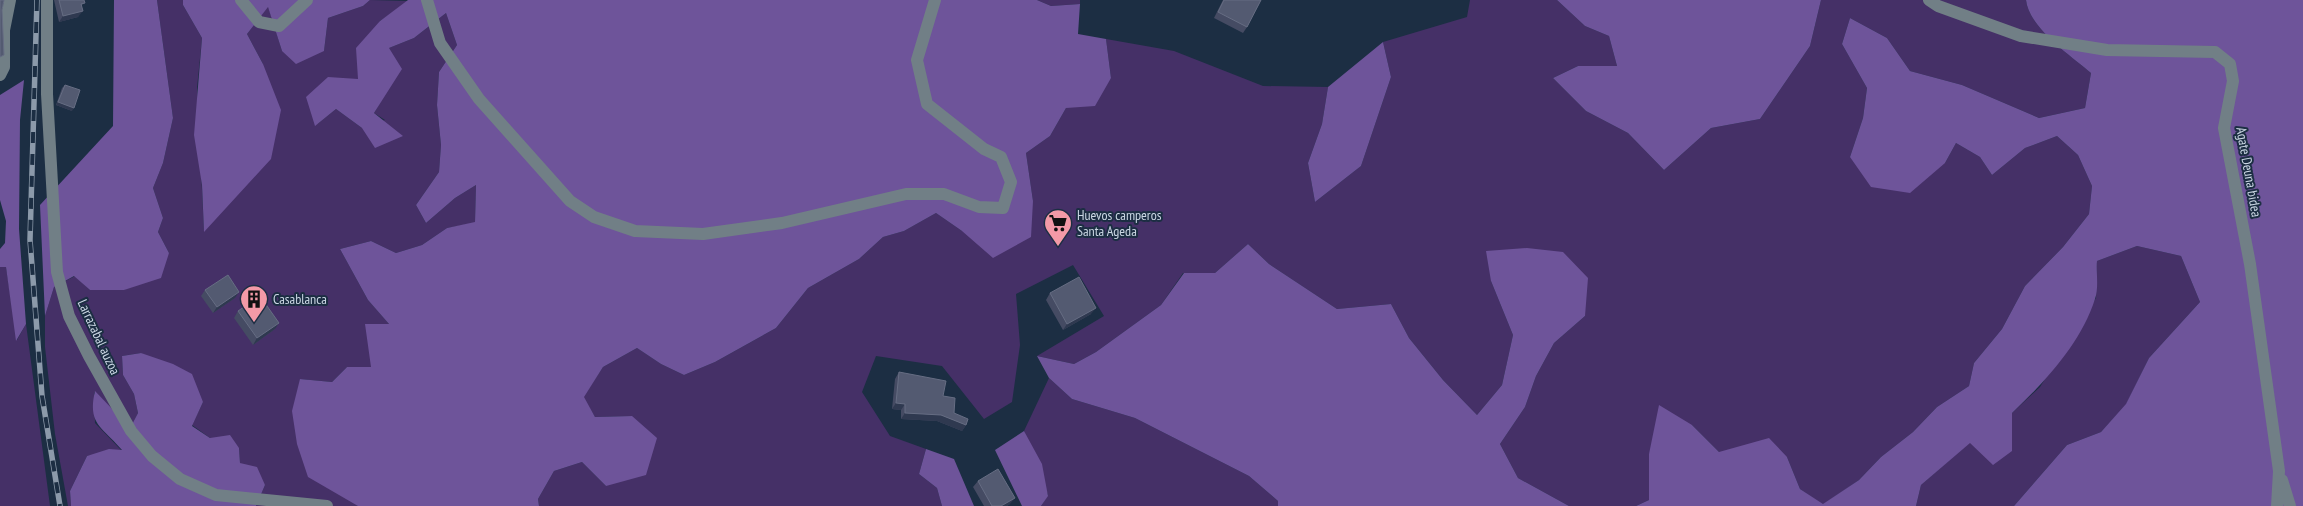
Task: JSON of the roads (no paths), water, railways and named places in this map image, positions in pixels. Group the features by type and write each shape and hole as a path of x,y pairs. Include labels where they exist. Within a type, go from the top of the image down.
{"street":[{"path":"0,75 4,67 4,30 10,0"},
{"name":"Larrazabal auzoa","path":"47,0 48,94 58,272 69,316 89,356 131,431 152,456 180,480 216,495 327,506"},
{"path":"241,0 259,22 279,26 308,0"},
{"path":"427,0 440,43 479,98 570,201 594,217 635,231 703,234 782,223 906,194 944,194 979,206 1003,208 1011,182 1001,157 984,149 927,104 916,60 935,0"},
{"name":"Agate Deuna bidea","path":"1928,0 1938,6 2021,36 2107,50 2214,52 2230,64 2233,81 2224,128 2250,264 2280,471 2277,506"},
{"path":"2280,471 2290,506"}],"railway":[{"path":"37,0 30,240 42,396 60,506"}],"place":[{"name":"Huevos camperos Santa Ageda","path":"1058,247"},
{"name":"Casablanca","path":"254,323"}]}
